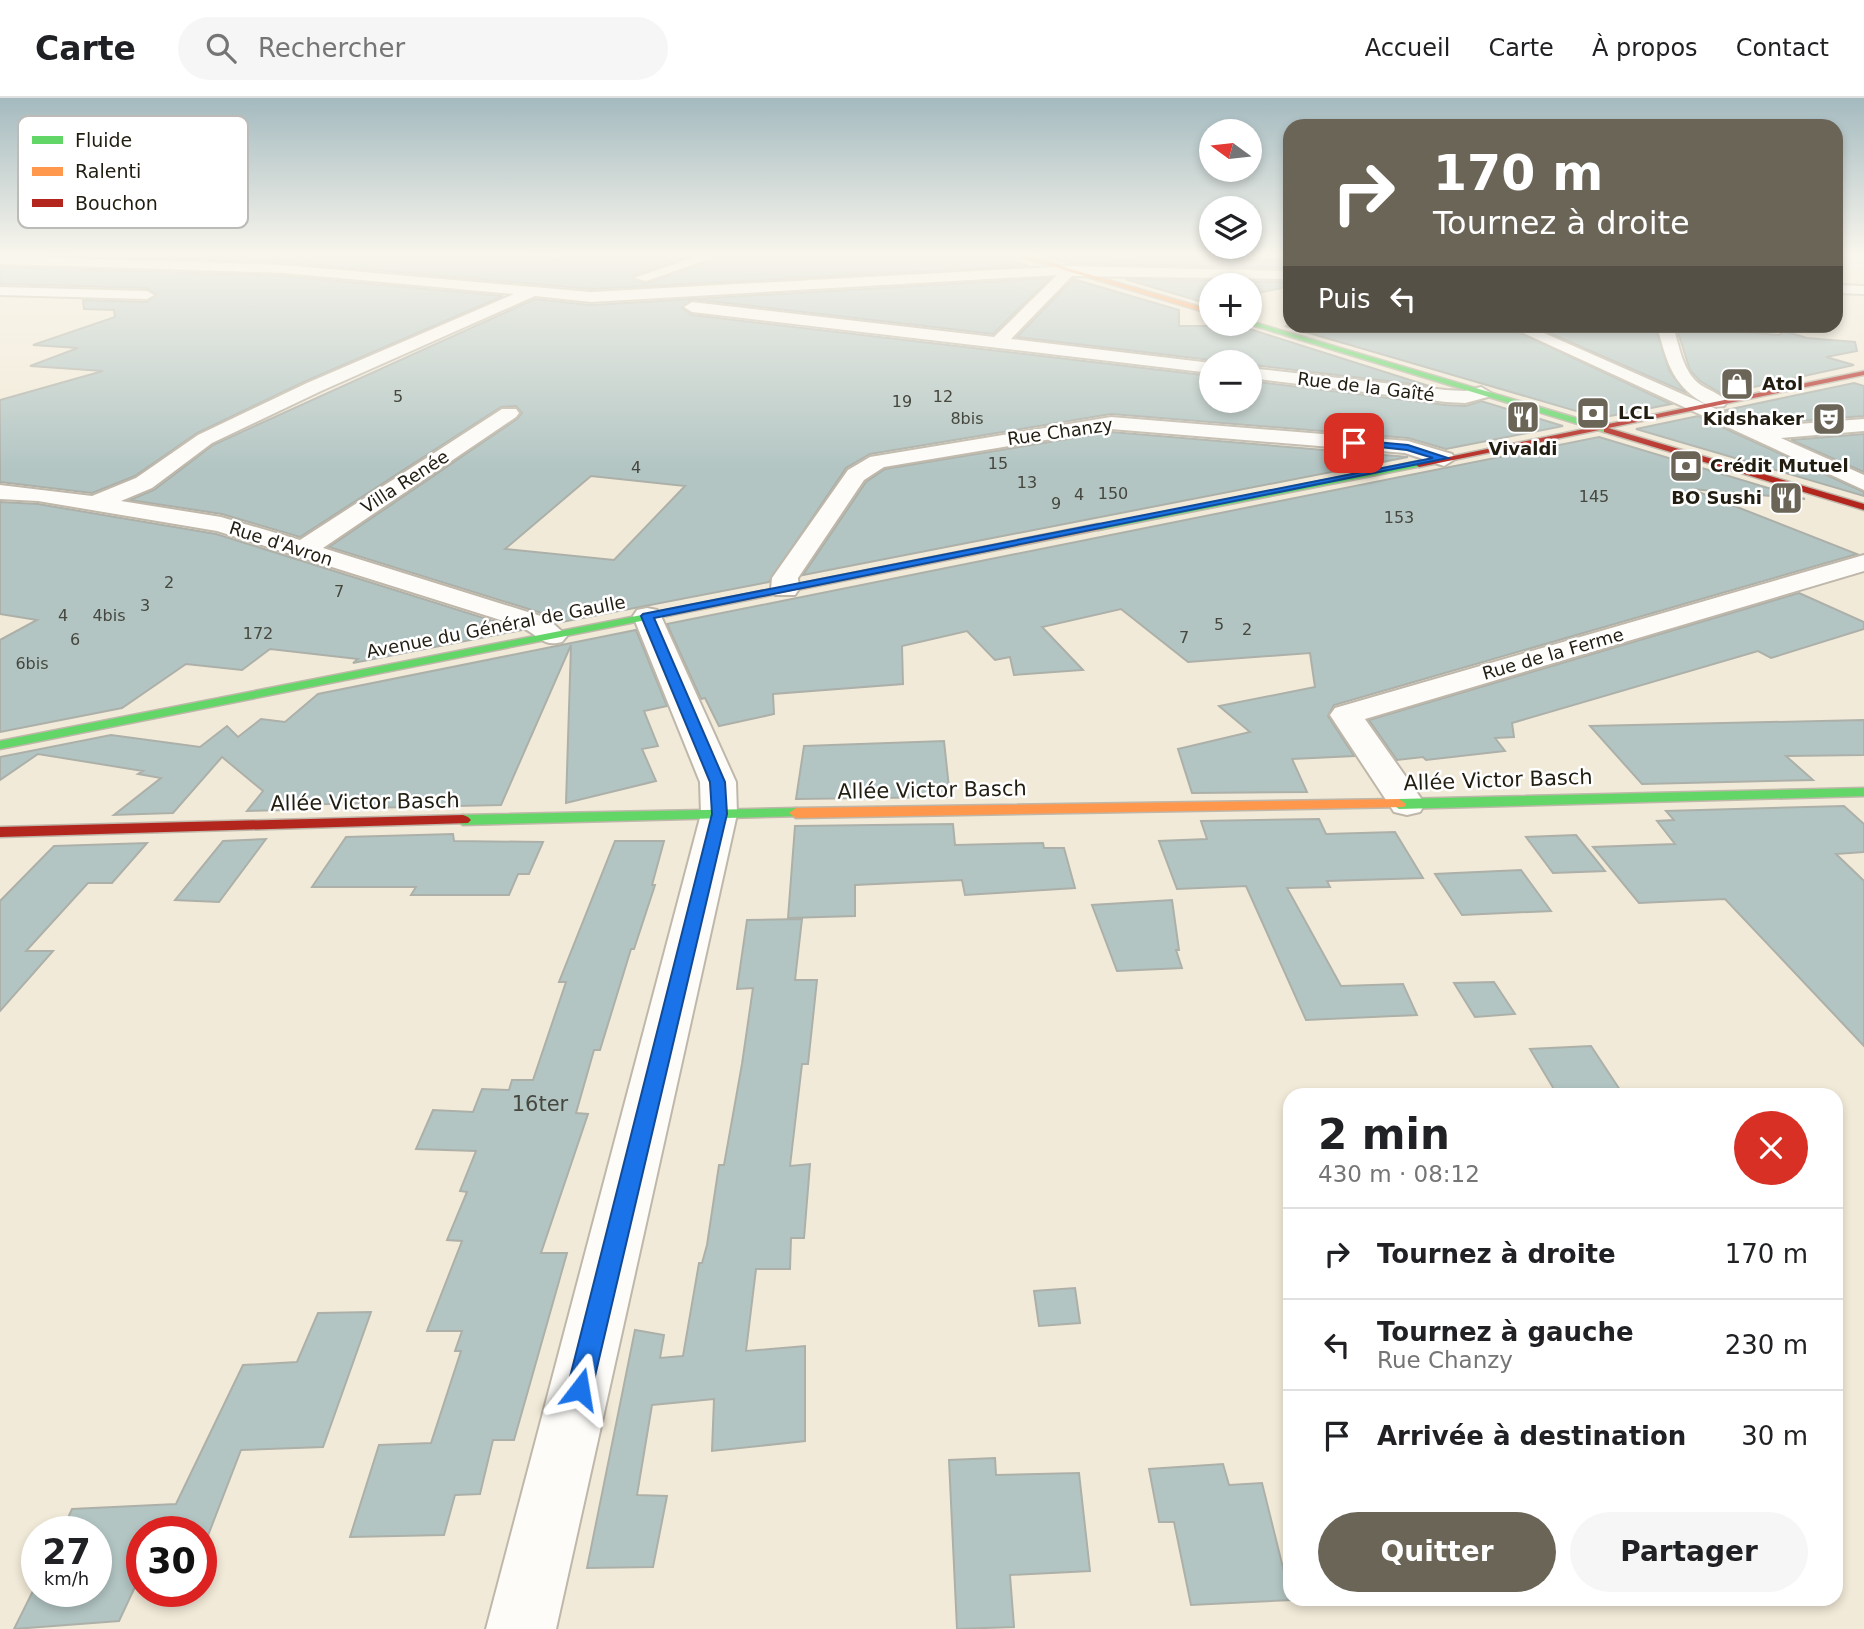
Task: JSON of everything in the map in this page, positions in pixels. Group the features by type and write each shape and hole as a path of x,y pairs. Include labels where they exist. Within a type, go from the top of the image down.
{"street":[{"path":"95,503 144,483 217,433 447,327"},
{"path":"879,327 1199,367"},
{"path":"999,342 1013,327"},
{"path":"1265,327 1864,507"},
{"path":"1532,333 1864,483"},
{"path":"1667,333 1683,380 1690,388 1719,403"},
{"name":"Avenue du Général de Gaulle","path":"0,745 1864,373"},
{"name":"Rue de la Gaîté","path":"1262,374 1446,396 1465,397 1481,393"},
{"path":"1640,381 1673,387 1682,386 1683,380"},
{"name":"Villa Renée","path":"301,551 509,413"},
{"name":"Rue Chanzy","path":"785,589 785,578 856,475 878,461 1111,423 1408,447 1444,458"},
{"path":"1757,433 1864,425"},
{"name":"Rue d'Avron","path":"0,492 38,494 221,524 501,611 537,624 552,636"},
{"name":"Rue de la Ferme","path":"1406,804 1346,715 1864,563"},
{"path":"521,1629 719,814 718,782 647,616"},
{"name":"Allée Victor Basch","path":"2,834 719,814 1406,804 1864,792"}],"building":[{"path":"84,327 430,327 306,381 197,433 135,476 92,493 0,482 0,400 103,371 30,366 78,348 33,345"},
{"path":"472,327 798,327 1199,375 1199,413 1262,413 1262,382 1446,405 1466,406 1481,401 1563,426 1446,449 1408,438 1111,414 870,454 846,468 769,582 557,623 548,615 329,547 517,419 522,413 516,406 501,407 300,537 222,514 130,500 154,490 213,445","holes":["591,476 685,486 614,560 505,549"]},
{"path":"937,327 1000,327 993,334"},
{"path":"1026,327 1199,327 1199,336 1262,336 1262,333 1429,386 1262,366 1262,350 1199,350 1199,359 1017,337"},
{"path":"1309,333 1521,333 1671,404 1600,418"},
{"path":"1549,333 1657,333 1669,370 1685,392"},
{"path":"1678,333 1791,333 1807,338 1855,342 1857,351 1826,357 1854,365 1722,394 1700,381 1690,370"},
{"path":"1854,383 1864,386 1864,416 1757,424 1726,410"},
{"path":"1698,416 1864,492 1864,496 1636,429"},
{"path":"1111,432 1408,457 803,575 866,482 885,469"},
{"path":"1864,434 1864,472 1791,440"},
{"path":"1599,437 1805,499 1691,489 1857,554 1334,705 1328,716 1354,756 1292,759 1307,792 1192,793 1178,749 1250,732 1219,706 1315,687 1310,653 1188,662 1121,609 1042,627 1083,670 1014,675 1010,657 995,660 967,631 902,646 903,684 773,694 774,714 719,726 705,698 701,699 667,624"},
{"path":"0,502 38,504 216,534 522,630 353,663 358,659 270,649 242,670 186,664 122,708 0,732 0,640 37,620 0,614"},
{"path":"1799,593 1864,622 1864,629 1771,658 1758,651 1512,723 1514,737 1495,738 1505,751 1426,760 1423,757 1397,760 1369,720"},
{"path":"636,630 667,706 644,711 658,746 642,749 656,781 566,803 571,645 501,805 365,808 369,803 292,805 288,810 247,811 263,791 222,757 173,813 114,815 161,778 138,774 143,771 38,754 0,780 0,757 111,735 200,747 227,726 238,737 261,719 285,722 318,694"},
{"path":"1864,720 1864,755 1786,756 1813,780 1642,784 1590,726"},
{"path":"944,741 950,797 796,799 804,746"},
{"path":"1844,806 1864,824 1864,852 1836,854 1864,881 1864,1046 1725,899 1639,903 1593,847 1675,844 1657,821 1674,820 1666,811"},
{"path":"1319,819 1326,834 1395,832 1423,878 1327,881 1330,887 1287,888 1341,986 1403,984 1417,1015 1306,1020 1246,886 1177,889 1159,841 1207,839 1201,821"},
{"path":"953,824 955,845 1043,843 1044,848 1064,848 1075,888 965,895 962,880 855,885 855,916 788,918 795,826"},
{"path":"453,834 454,841 543,842 529,874 518,874 509,895 411,895 416,887 312,887 346,837"},
{"path":"1576,835 1605,871 1553,873 1526,837"},
{"path":"266,839 219,902 175,900 223,841"},
{"path":"615,841 664,841 652,885 655,885 634,949 631,949 600,1050 594,1050 576,1113 588,1114 541,1253 567,1253 514,1440 493,1440 480,1494 455,1495 444,1535 350,1537 379,1445 431,1443 461,1351 455,1351 462,1331 427,1331 462,1241 447,1240 467,1192 460,1191 476,1151 416,1149 433,1110 473,1112 482,1089 509,1090 512,1080 533,1080 566,982 559,982"},
{"path":"147,843 112,883 88,883 26,951 53,951 0,1011 0,901 54,846"},
{"path":"1521,870 1551,911 1462,915 1435,874"},
{"path":"1172,900 1179,950 1176,950 1182,968 1117,971 1092,905"},
{"path":"802,919 795,980 817,980 808,1064 802,1064 790,1166 810,1164 804,1238 791,1238 790,1269 756,1269 746,1351 805,1346 805,1441 712,1451 714,1399 652,1405 637,1495 667,1496 653,1567 587,1568 635,1330 664,1335 660,1358 683,1356 699,1263 702,1263 707,1245 719,1165 724,1165 742,1064 753,988 737,989 747,920"},
{"path":"1494,982 1515,1014 1475,1017 1454,983"},
{"path":"1591,1046 1619,1088 1553,1088 1530,1049"},
{"path":"1075,1288 1080,1323 1039,1326 1034,1291"},
{"path":"371,1312 323,1447 241,1450 216,1516 126,1516 126,1606 119,1621 14,1629 25,1607 112,1607 112,1516 69,1516 72,1509 176,1504 243,1365 297,1362 318,1313"},
{"path":"995,1458 996,1475 1079,1473 1090,1571 1010,1575 1014,1627 957,1629 949,1460"},
{"path":"1223,1464 1229,1485 1262,1483 1283,1568 1283,1600 1191,1605 1174,1522 1159,1522 1149,1469"}],"traffic: fast":[{"path":"1265,327 1283,333"},
{"path":"1283,333 1607,430"},
{"path":"1098,527 1419,464"},
{"path":"0,745 667,613"},
{"path":"1399,804 1864,792"},
{"path":"463,820 796,813"}],"traffic: slow":[{"path":"667,613 1098,527"},
{"path":"796,813 1399,804"}],"traffic: jam":[{"path":"1419,464 1864,373"},
{"path":"1607,430 1864,507"},
{"path":"0,832 463,820"}],"place":[{"name":"Atol","path":"1737,384"},
{"name":"LCL","path":"1593,413"},
{"name":"Vivaldi","path":"1523,417"},
{"name":"Kidshaker","path":"1829,419"},
{"name":"Crédit Mutuel","path":"1686,466"},
{"name":"BO Sushi","path":"1786,498"}],"route":[{"path":"580,1389 719,814 718,782 647,616 1444,458 1408,447 1354,443"}]}
